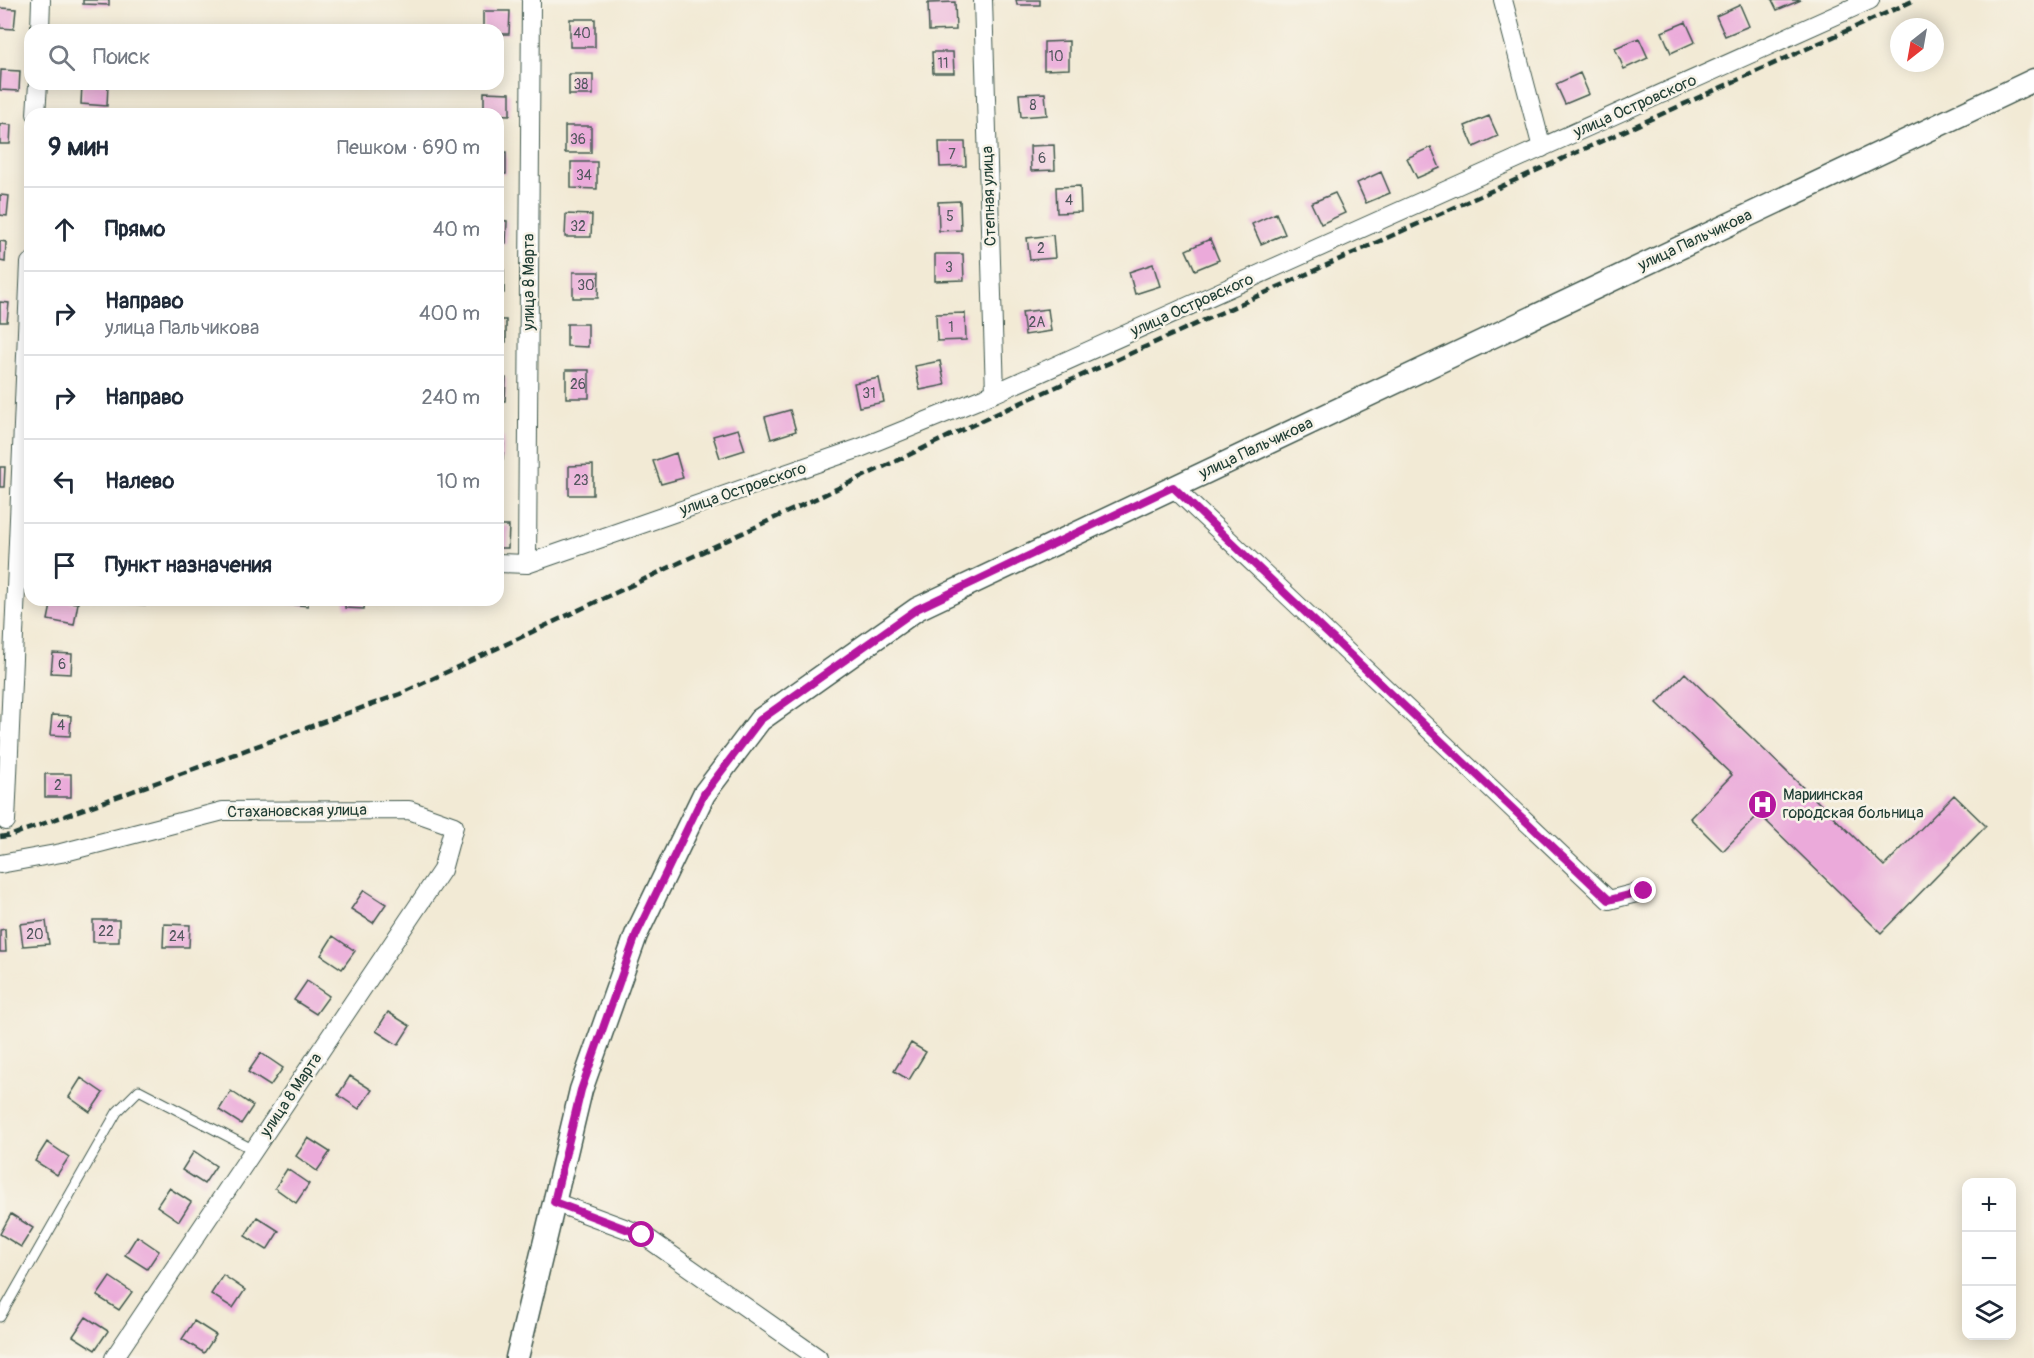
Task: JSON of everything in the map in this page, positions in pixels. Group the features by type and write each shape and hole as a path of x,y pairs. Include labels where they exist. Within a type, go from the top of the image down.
{"street":[{"path":"40,24 41,0"},
{"name":"улица 8 Марта","path":"527,564 531,0"},
{"name":"Степная улица","path":"983,0 995,393"},
{"path":"1503,0 1542,148"},
{"name":"улица Островского","path":"504,563 527,564 860,448 995,393 1870,0"},
{"name":"улица Пальчикова","path":"516,1358 581,1090 636,935 704,794 760,720 917,609 2034,80"},
{"path":"36,108 38,90"},
{"path":"6,821 24,383"},
{"path":"1173,487 1609,900 1644,891"},
{"name":"Стахановская улица","path":"0,864 61,854 224,811 409,810 454,826"},
{"name":"улица 8 Марта","path":"114,1358 441,870 454,826"},
{"path":"554,1202 642,1235 818,1358"}],"lane":[{"path":"0,1317 117,1112 139,1090 254,1150"}],"building":[{"path":"83,0 109,0 109,5 83,4"},
{"path":"1016,0 1040,0 1040,5 1017,5"},
{"path":"1772,0 1801,0 1777,10"},
{"path":"955,2 956,30 929,31 928,3"},
{"path":"1740,5 1749,26 1725,36 1716,16"},
{"path":"0,8 16,9 14,29 0,28"},
{"path":"483,11 510,11 509,34 504,34 504,24 483,24"},
{"path":"570,19 595,19 595,47 570,47"},
{"path":"1686,22 1695,42 1671,53 1662,32"},
{"path":"1639,38 1648,58 1624,69 1615,48"},
{"path":"1069,41 1069,69 1044,70 1044,42"},
{"path":"932,52 953,52 954,73 933,73"},
{"path":"1,70 20,71 19,91 0,90"},
{"path":"1580,73 1589,94 1565,104 1556,84"},
{"path":"569,74 593,74 593,95 569,95"},
{"path":"82,90 108,90 107,106 81,104"},
{"path":"484,92 510,93 510,115 504,115 504,108 484,108"},
{"path":"1045,93 1047,115 1021,117 1019,94"},
{"path":"1489,116 1498,136 1474,147 1465,126"},
{"path":"0,124 11,125 10,144 0,144"},
{"path":"565,126 591,126 591,153 565,153"},
{"path":"939,142 965,142 966,166 940,167"},
{"path":"1054,145 1055,170 1031,171 1030,146"},
{"path":"1431,147 1440,168 1417,178 1407,158"},
{"path":"504,152 506,152 506,174 504,174"},
{"path":"571,162 597,162 597,189 571,188"},
{"path":"1381,172 1390,193 1366,203 1357,183"},
{"path":"1080,186 1081,212 1057,213 1056,187"},
{"path":"1335,193 1345,213 1321,224 1311,203"},
{"path":"0,195 9,196 7,216 0,215"},
{"path":"960,201 961,230 939,231 938,202"},
{"path":"1276,213 1285,234 1261,244 1252,224"},
{"path":"566,214 592,215 591,237 565,237"},
{"path":"504,221 507,221 506,243 504,243"},
{"path":"1053,235 1055,258 1030,260 1027,238"},
{"path":"1210,239 1219,260 1195,270 1186,250"},
{"path":"0,241 6,242 5,262 0,261"},
{"path":"935,254 963,254 964,280 935,281"},
{"path":"1153,264 1160,286 1135,294 1129,272"},
{"path":"573,272 599,272 598,298 573,298"},
{"path":"0,302 9,303 7,322 0,322"},
{"path":"1048,309 1051,331 1025,335 1022,312"},
{"path":"965,313 966,340 937,341 936,314"},
{"path":"504,320 506,320 506,342 504,342"},
{"path":"567,324 588,324 588,347 567,346"},
{"path":"940,361 945,385 920,390 915,366"},
{"path":"566,370 589,370 589,398 566,398"},
{"path":"504,378 506,378 505,401"},
{"path":"879,378 884,402 859,407 854,383"},
{"path":"790,410 796,431 771,439 765,417"},
{"path":"738,429 745,450 720,458 713,436"},
{"path":"676,453 683,478 661,484 653,461"},
{"path":"593,465 593,495 569,495 569,466"},
{"path":"0,467 5,467 4,487 0,487"},
{"path":"504,526 509,526 508,548 504,548"},
{"path":"51,606 77,606 74,625 48,620"},
{"path":"345,606 364,606 364,609 345,608"},
{"path":"53,653 72,654 71,674 51,673"},
{"name":"Мариинская городская больница","path":"1685,673 1884,866 1954,795 1986,826 1881,933 1759,814 1723,851 1690,818 1732,775 1657,703"},
{"path":"52,715 71,716 70,736 50,735"},
{"path":"45,774 71,774 71,797 45,797"},
{"path":"364,890 386,904 373,923 351,909"},
{"path":"93,920 119,920 119,942 93,942"},
{"path":"46,921 49,944 23,946 20,924"},
{"path":"164,924 190,925 189,947 163,947"},
{"path":"5,929 6,952 0,952 0,930"},
{"path":"333,936 355,951 342,969 321,955"},
{"path":"307,981 329,996 316,1014 294,1000"},
{"path":"388,1012 410,1026 398,1045 376,1031"},
{"path":"911,1043 926,1052 909,1080 894,1071"},
{"path":"261,1053 283,1068 270,1086 248,1072"},
{"path":"350,1076 372,1090 359,1109 338,1095"},
{"path":"81,1078 103,1093 90,1112 69,1097"},
{"path":"231,1091 253,1106 241,1124 219,1110"},
{"path":"308,1138 330,1152 317,1171 296,1156"},
{"path":"47,1142 69,1157 57,1175 35,1161"},
{"path":"194,1151 216,1166 204,1184 182,1170"},
{"path":"287,1169 309,1184 296,1203 275,1188"},
{"path":"169,1188 191,1202 179,1221 157,1206"},
{"path":"11,1214 33,1228 21,1247 0,1234"},
{"path":"257,1217 279,1231 267,1250 245,1236"},
{"path":"137,1236 159,1251 147,1269 125,1255"},
{"path":"223,1275 245,1290 233,1308 211,1294"},
{"path":"110,1277 132,1292 119,1310 97,1296"},
{"path":"86,1317 108,1331 95,1350 73,1336"},
{"path":"194,1321 216,1335 204,1353 182,1339"}],"railway":[{"path":"0,837 12,835 400,694 996,414 1915,0"}],"place":[{"name":"Мариинская городская больница","path":"1762,804"}],"route":[{"path":"642,1235 554,1202 581,1090 636,935 704,794 760,720 917,609 1173,487 1609,900 1644,891"}]}
